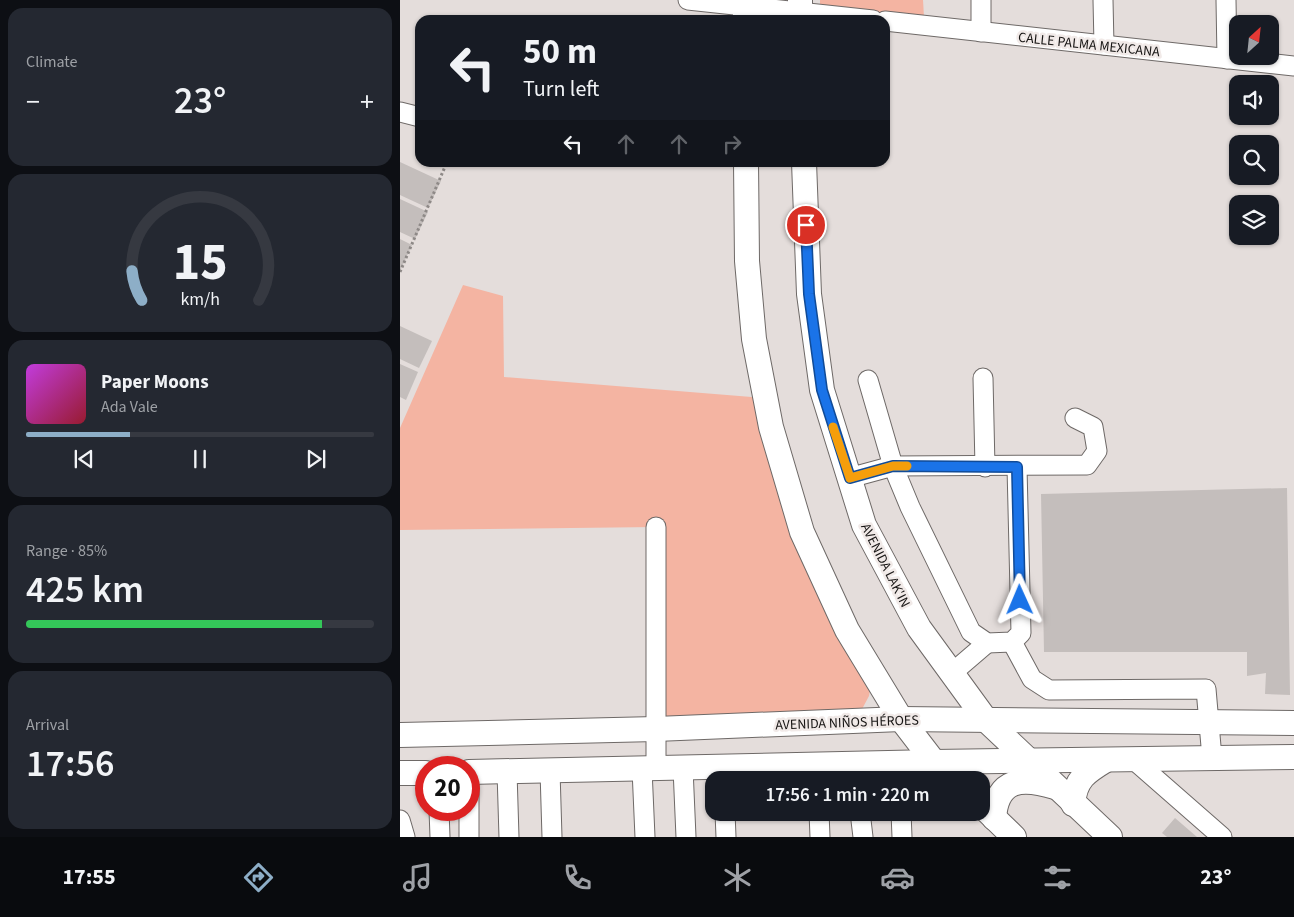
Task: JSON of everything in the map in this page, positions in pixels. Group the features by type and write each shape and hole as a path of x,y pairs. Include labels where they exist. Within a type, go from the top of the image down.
{"main road":[{"path":"746,167 747,262 754,339 771,427 802,532 847,630 873,674 901,719 934,762 944,771"},
{"name":"AVENIDA LAK'IN","path":"804,167 809,294 822,390 864,526 918,628 986,720 1110,837"},
{"path":"853,721 866,704 872,687 873,674"},
{"name":"AVENIDA NIÑOS HÉROES","path":"400,735 656,729 901,719 1294,723"},
{"path":"899,771 934,762 1294,757"},
{"path":"1073,804 1074,791 1082,778 1092,768 1106,760"},
{"path":"480,772 683,768 705,771"},
{"path":"400,773 415,773"},
{"path":"990,810 995,805 999,794 1008,785 1036,781 1055,787"},
{"path":"990,814 1014,837"}],"street":[{"path":"688,0 745,9 800,11 832,15"},
{"path":"981,0 981,32"},
{"path":"1104,0 1104,45"},
{"path":"1226,0 1227,59"},
{"name":"CALLE PALMA MEXICANA","path":"890,22 1294,66"},
{"path":"983,378 985,467"},
{"path":"868,380 893,466 910,507 971,632 987,643 1012,642 1021,633 1017,467"},
{"path":"850,478 893,466 1017,467 1087,465 1097,451 1093,427 1075,418"},
{"path":"645,837 649,769 656,729 656,527"},
{"path":"1012,642 1032,679 1049,690 1206,689 1212,758"},
{"path":"952,673 987,643"},
{"path":"1133,759 1222,837"},
{"path":"683,768 686,837"},
{"path":"550,771 552,837"},
{"path":"507,772 509,837"},
{"path":"400,820 405,837"},
{"path":"439,821 440,837"},
{"path":"469,821 469,837"},
{"path":"725,821 726,837"},
{"path":"819,821 820,837"},
{"path":"861,821 863,837"},
{"path":"901,821 902,837"}],"path":[{"path":"400,272 446,167"}],"shaded area":[{"path":"820,0 923,0 924,17 820,9"},
{"path":"463,285 503,296 504,377 765,398 790,492 873,674 869,696 861,711 656,729 656,527 400,530 400,428"}],"building":[{"path":"400,162 441,181 428,208 400,195"},
{"path":"400,199 428,212 415,239 400,232"},
{"path":"400,239 412,245 400,271"},
{"path":"400,326 432,341 419,368 400,359"},
{"path":"400,364 418,372 406,400 400,397"},
{"path":"1287,488 1290,695 1265,694 1266,673 1247,676 1247,652 1044,652 1041,494"},
{"path":"1175,818 1197,837 1167,837 1162,833"}],"slow traffic":[{"path":"833,427 850,478 893,466 907,466"}],"route":[{"path":"806,225 809,294 822,390 850,478 893,466 1017,467 1020,600"}]}
